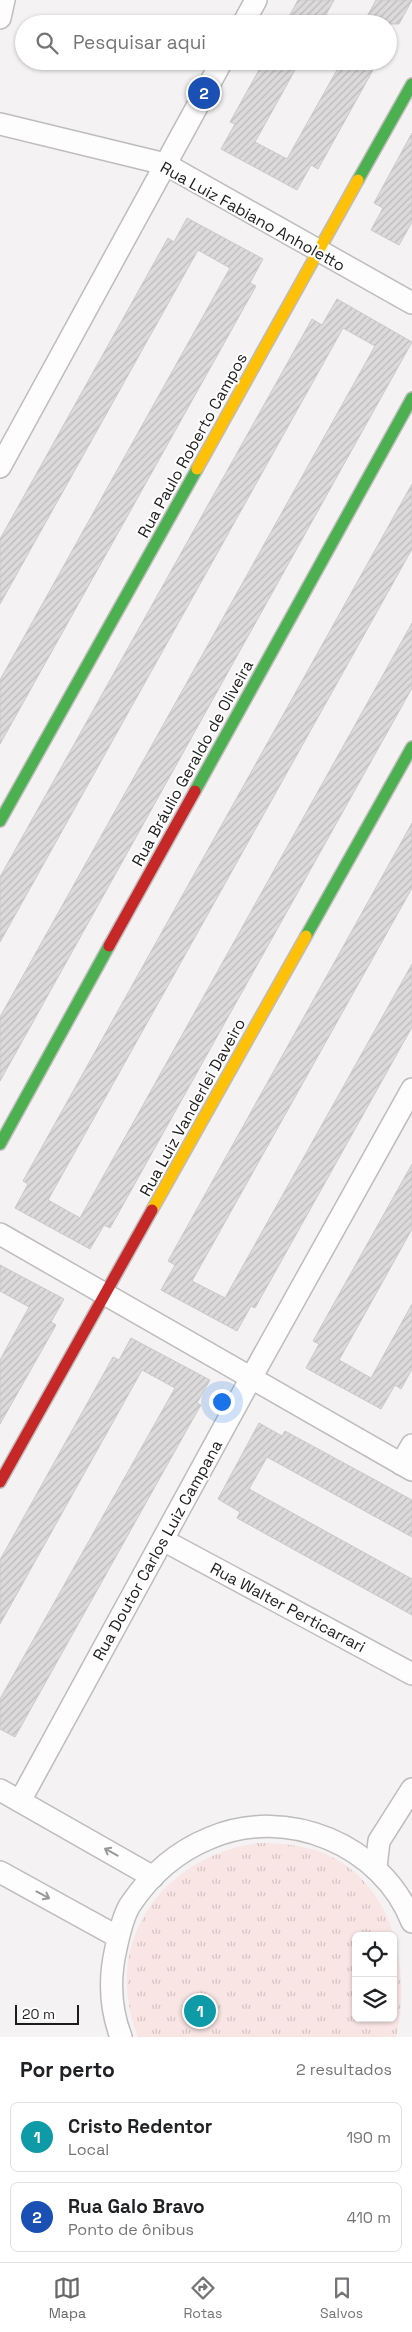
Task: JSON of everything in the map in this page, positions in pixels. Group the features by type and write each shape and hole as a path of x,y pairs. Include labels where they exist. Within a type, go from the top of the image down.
{"street":[{"path":"0,18 4,0"},
{"path":"248,15 256,0"},
{"path":"0,467 217,70"},
{"name":"Rua Paulo Roberto Campos","path":"0,821 412,84"},
{"name":"Rua Luiz Fabiano Anholetto","path":"0,124 165,164 412,304"},
{"name":"Rua Bráulio Geraldo de Oliveira","path":"0,1144 412,398"},
{"name":"Rua Luiz Vanderlei Daveiro","path":"0,1482 412,747"},
{"name":"Rua Doutor Carlos Luiz Campana","path":"20,1801 251,1378 412,1089"},
{"path":"0,1234 407,1467 412,1445"},
{"name":"Rua Walter Perticarrari","path":"163,1540 412,1674"},
{"path":"376,1867 379,1841 412,1788"},
{"path":"0,1790 153,1877"},
{"path":"121,2037 113,2006 111,1983 118,1937 129,1906 153,1877 171,1860 190,1847 212,1837 234,1830 258,1826 305,1831 328,1838 376,1867 400,1898 412,1922"},
{"path":"357,1854 379,1841"},
{"path":"0,1872 118,1937"}],"green space":[{"path":"258,1843 303,1847 318,1851 344,1864 364,1881 380,1903 392,1932 352,1932 352,2022 397,2022 397,1950 401,1982 400,2010 396,2037 138,2037 129,2002 128,1969 134,1938 148,1910 168,1885 194,1866 224,1851"}],"building":[{"path":"298,0 334,0 326,15 290,15"},
{"path":"376,0 412,0 399,24 397,24 397,15 368,15"},
{"path":"259,70 295,70 255,142 287,159 337,70 373,70 318,169 311,165 297,190 221,149 235,124 230,122"},
{"path":"412,133 412,222 399,245 371,230 383,208 374,203"},
{"path":"187,218 263,259 250,283 256,286 0,744 0,680 230,268 198,250 0,604 0,539 168,238 174,242"},
{"path":"337,299 412,342 0,1081 0,1017 375,346 343,328 0,942 0,877 312,319 322,325"},
{"path":"412,484 412,549 48,1200 80,1218 412,623 412,688 110,1228 104,1225 90,1249 15,1208 28,1184 23,1181"},
{"path":"412,823 412,888 192,1281 225,1298 412,964 412,1027 255,1308 251,1306 237,1331 161,1290 175,1265 168,1261"},
{"path":"412,1164 412,1229 339,1360 371,1378 412,1304 412,1369 401,1389 395,1385 381,1409 306,1368 319,1344 313,1341"},
{"path":"0,1265 64,1299 51,1322 56,1325 0,1424 0,1360 29,1307 0,1291"},
{"path":"131,1338 210,1380 197,1403 201,1405 15,1737 0,1729 0,1699 175,1388 142,1370 0,1624 0,1560 113,1357 119,1360"},
{"path":"259,1423 282,1436 285,1431 412,1500 412,1537 267,1457 249,1489 412,1579 412,1615 237,1518 240,1512 218,1499"}],"traffic: fast":[{"path":"358,180 412,84"},
{"path":"195,791 412,398"},
{"path":"0,821 197,469"},
{"path":"306,936 412,747"},
{"path":"0,1144 109,946"}],"traffic: slow":[{"path":"197,469 358,180"},
{"path":"152,1210 306,936"}],"traffic: jam":[{"path":"109,946 195,791"},
{"path":"0,1482 152,1210"}],"place":[{"name":"Rua Galo Bravo","path":"204,93"},
{"name":"Cristo Redentor","path":"200,2011"}]}
